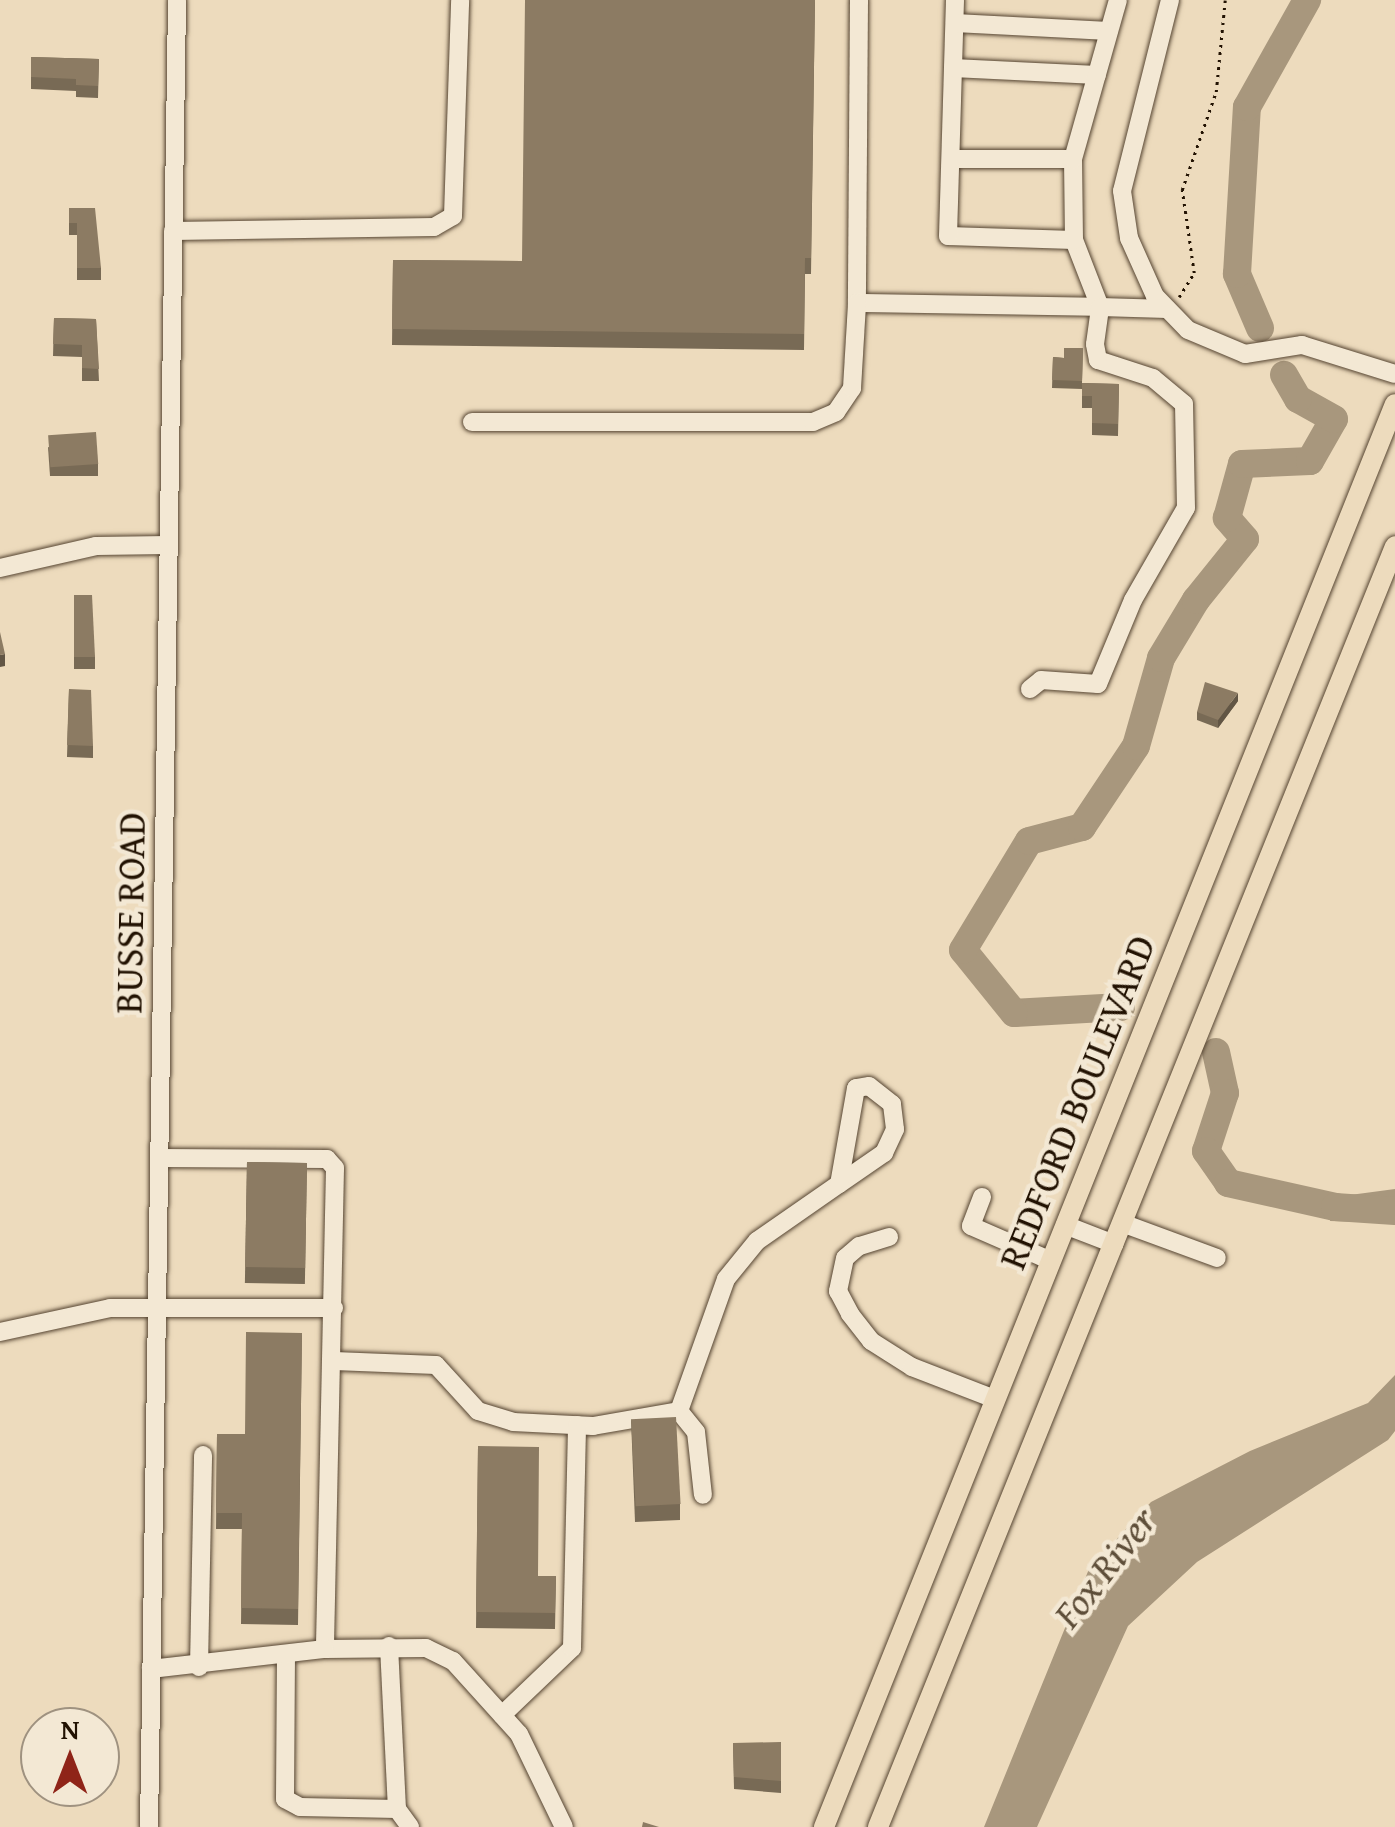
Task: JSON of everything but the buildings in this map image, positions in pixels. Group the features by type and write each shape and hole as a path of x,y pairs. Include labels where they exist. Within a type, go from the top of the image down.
{"main road":[{"name":"REDFORD BOULEVARD","path":"824,1827 1395,404"},
{"path":"878,1827 1395,546"}],"street":[{"name":"BUSSE ROAD","path":"149,1827 177,0"},
{"path":"173,231 434,226 452,216 460,0"},
{"path":"472,422 812,422 836,412 852,388 857,303 859,0"},
{"path":"956,0 948,236 1074,240"},
{"path":"1030,688 1041,680 1098,684 1133,600 1186,508 1184,404 1153,378 1098,360 1094,321 1100,308 1074,240 1073,158 1118,0"},
{"path":"1170,0 1122,192 1129,238 1154,296 1188,330 1245,354 1302,346 1395,374"},
{"path":"955,23 1109,32"},
{"path":"954,68 1097,75"},
{"path":"950,159 1073,158"},
{"path":"857,303 1167,309"},
{"path":"0,568 96,546 168,544"},
{"path":"679,1411 726,1279 757,1241 884,1153 895,1129 892,1104 869,1086 856,1088 838,1184"},
{"path":"158,1158 327,1160 334,1168 334,1362 326,1649"},
{"path":"982,1197 971,1226 1051,1261"},
{"path":"1122,1223 1218,1258"},
{"path":"1065,1226 1114,1244"},
{"path":"890,1236 859,1246 846,1258 838,1290 850,1314 871,1340 912,1367 995,1400"},
{"path":"0,1332 79,1311 334,1308"},
{"path":"334,1362 436,1365 478,1411 513,1422 576,1425 679,1411"},
{"path":"679,1411 696,1432 703,1495"},
{"path":"502,1715 572,1648 576,1425"},
{"path":"199,1666 203,1455"},
{"path":"389,1646 396,1809 410,1827"},
{"path":"151,1669 326,1649 426,1648 452,1661 519,1734 564,1827"},
{"path":"286,1655 285,1799 300,1807 396,1809"}],"path":[{"path":"1167,309 1194,273 1182,190 1216,92 1225,0"}],"water":[{"path":"1395,1189 1395,1223 1330,1221 1335,1197"},
{"name":"Fox River","path":"1395,1375 1395,1431 1388,1440 1197,1562 1128,1626 1037,1827 984,1827 1089,1569 1151,1502 1250,1451 1368,1403"}],"waterway":[{"path":"1260,328 1237,274 1247,107 1307,0"},
{"path":"1121,1007 1014,1013 963,950 1029,841 1082,827 1136,746 1161,658 1196,600 1245,539 1227,518 1242,464 1310,461 1334,419 1298,399 1284,375"},
{"path":"1216,1052 1225,1093 1206,1151 1228,1183 1335,1207 1395,1211"}]}
